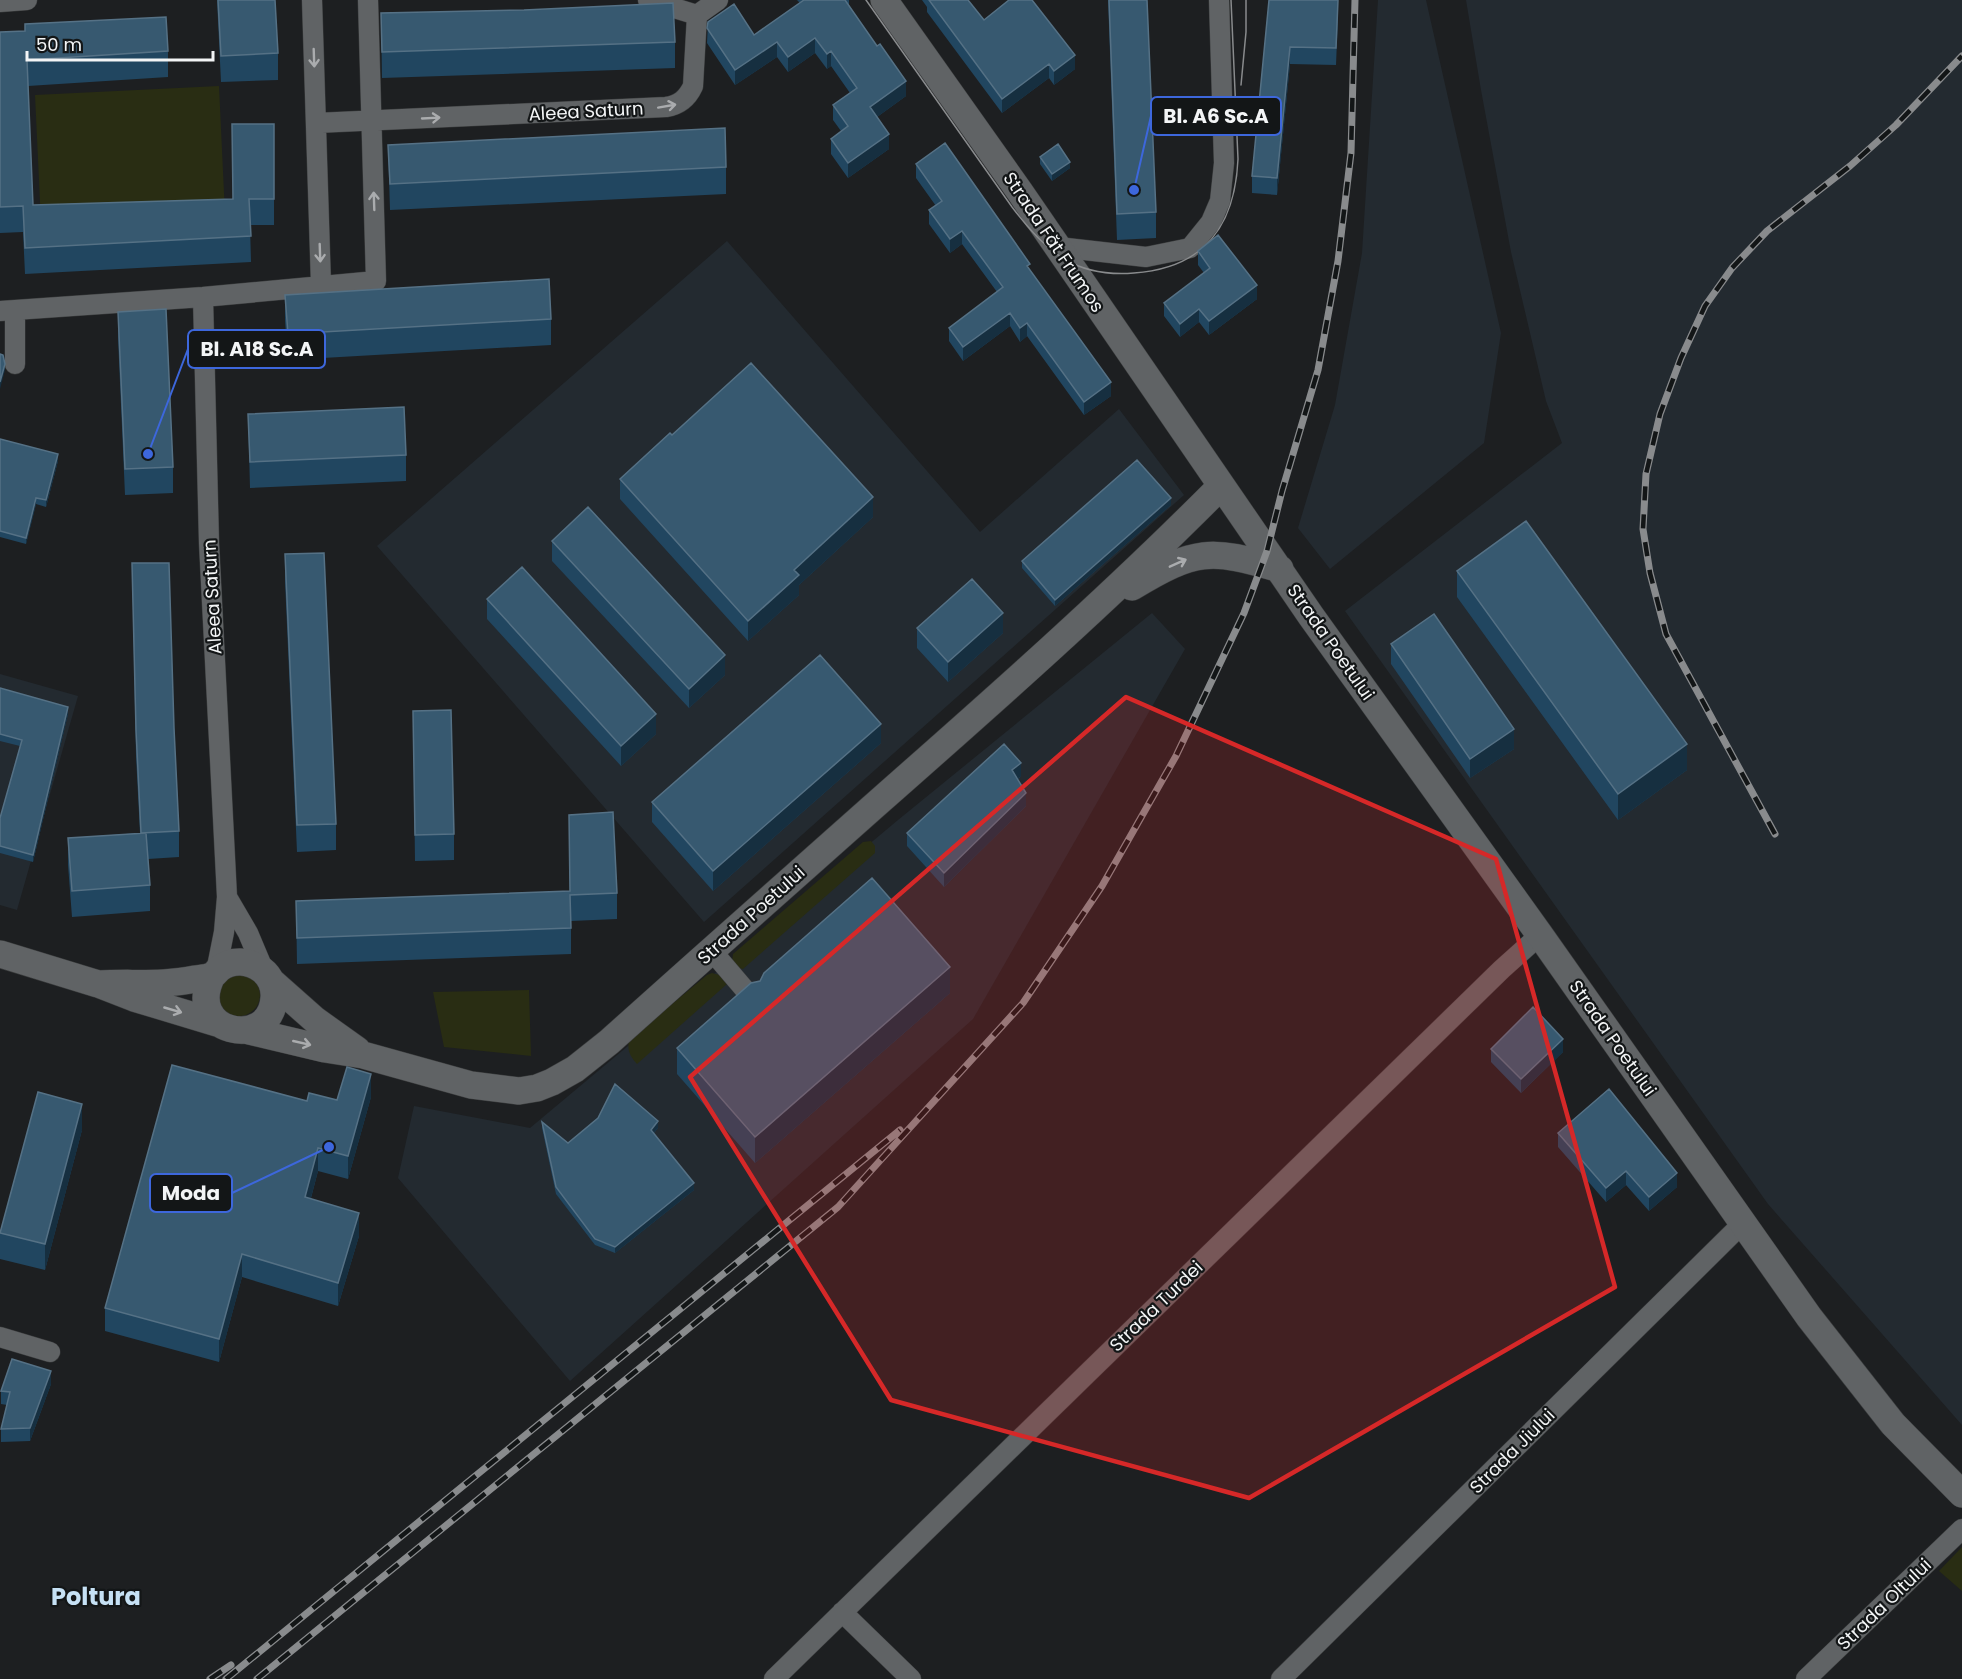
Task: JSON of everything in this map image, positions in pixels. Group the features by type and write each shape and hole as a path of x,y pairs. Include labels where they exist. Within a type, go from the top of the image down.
{"street":[{"path":"0,2 27,0"},
{"path":"312,0 321,285"},
{"path":"15,364 8,311 202,297 376,280 368,0"},
{"path":"648,0 697,15 718,0"},
{"name":"Strada Făt Frumos","path":"884,0 1058,247 1221,486"},
{"path":"1058,247 1146,256 1190,248 1211,222 1220,201 1224,164 1219,0"},
{"name":"Aleea Saturn","path":"316,123 676,105 689,94 693,86 697,15"},
{"name":"Aleea Saturn","path":"202,297 209,543 227,897 224,932 214,974"},
{"name":"Strada Poetului","path":"0,954 98,984 235,1031 245,1030 325,1049 363,1054 471,1085 519,1090 537,1089 575,1069 609,1042 1090,612 1221,486 1809,1317 1886,1416 1937,1471 1962,1494"},
{"name":"Strada Poetului","path":"1090,612 1146,579 1190,557 1211,554 1228,555 1280,569"},
{"name":"Aleea Saturn","path":"227,897 248,933 267,976"},
{"name":"Strada Turdei","path":"774,1679 1502,969 1540,935"},
{"path":"711,950 752,998"},
{"name":"Strada Poetului","path":"98,984 167,984 214,974 230,963 242,961 254,964 315,1020 363,1054"},
{"path":"214,974 207,986 205,997 211,1015 217,1023"},
{"path":"245,1030 262,1023 269,1015 274,992 267,976"},
{"name":"Strada Jiului","path":"1281,1679 1742,1224"},
{"path":"0,1336 50,1352"},
{"name":"Strada Oltului","path":"1806,1679 1962,1529"},
{"path":"842,1612 911,1679"}],"highlighted area":[{"path":"1126,697 1496,859 1615,1287 1249,1498 891,1400 690,1077"}],"shaded area":[{"path":"1378,0 1426,0 1501,333 1484,443 1330,569 1298,528 1335,405 1362,253"},
{"path":"1466,0 1962,0 1962,1425 1768,1204 1345,611 1562,443 1546,401 1511,252"},
{"path":"727,241 980,532 1119,409 1184,495 704,922 377,546"},
{"path":"1152,613 1185,649 973,1019 570,1381 398,1178 414,1106 530,1128 898,820"},
{"path":"0,674 78,696 17,910 0,905"}],"green space":[{"path":"219,86 225,214 41,223 35,95"},
{"path":"871,841 875,846 875,853 743,969 736,967 732,962 733,954 863,842"},
{"path":"712,973 719,975 727,984 637,1064 628,1047 629,1040"},
{"path":"239,974 254,980 260,995 254,1010 239,1016 224,1010 218,995 224,980"},
{"path":"529,990 531,1056 444,1047 433,992"},
{"path":"1962,1547 1962,1591 1939,1571"}],"building":[{"path":"218,0 275,0 278,53 221,56"},
{"path":"804,0 845,0 877,46 880,44 906,81 870,107 889,134 848,163 831,139 848,126 833,105 857,88 831,51 827,54 815,38 788,57 777,42 735,70 707,28 708,22 734,4 754,35"},
{"path":"929,0 968,0 984,20 1009,0 1032,0 1075,55 1054,71 1049,64 1002,99"},
{"path":"1109,0 1147,0 1156,212 1117,214"},
{"path":"1269,0 1338,0 1336,48 1290,47 1277,178 1252,176"},
{"path":"673,3 675,42 382,52 381,13 524,10"},
{"path":"166,17 168,51 27,60 33,205 233,199 232,124 274,124 274,199 249,199 251,236 25,248 23,206 0,207 0,32 25,31 25,24"},
{"path":"725,128 726,167 390,184 388,145"},
{"path":"945,143 1030,264 1027,266 1111,382 1084,402 1027,323 1020,328 1010,313 963,347 949,328 1003,287 962,231 950,239 929,210 942,201 916,164"},
{"path":"1058,144 1070,162 1052,174 1040,157"},
{"path":"1218,235 1257,285 1209,321 1199,309 1180,324 1164,303 1210,268 1198,251"},
{"path":"549,279 551,319 288,334 285,295"},
{"path":"166,309 173,467 125,469 118,312"},
{"path":"0,354 3,355 5,364 0,382"},
{"path":"751,363 873,497 794,570 799,575 748,621 620,479"},
{"path":"404,407 406,455 250,462 248,414"},
{"path":"0,439 58,454 46,500 36,498 26,538 0,531"},
{"path":"1137,460 1171,498 1055,600 1022,561"},
{"path":"588,507 725,655 689,689 552,541"},
{"path":"1526,521 1687,744 1618,794 1457,571"},
{"path":"324,553 336,824 297,825 285,554"},
{"path":"132,563 169,563 179,831 141,833"},
{"path":"522,567 656,714 621,746 487,599"},
{"path":"972,579 1003,613 948,662 917,628"},
{"path":"1434,614 1514,729 1470,759 1391,644"},
{"path":"820,655 881,724 713,871 652,802"},
{"path":"0,688 68,707 33,855 0,846 0,818 22,740 0,734"},
{"path":"451,710 454,834 415,835 413,711"},
{"path":"1004,744 1021,763 1012,770 1026,793 944,873 907,833"},
{"path":"613,812 617,893 570,895 571,928 297,938 296,901 570,891 569,815"},
{"path":"146,833 150,885 72,891 68,838"},
{"path":"872,878 950,967 755,1137 677,1048 751,983 760,981 764,973"},
{"path":"1533,1007 1563,1039 1521,1079 1491,1049"},
{"path":"172,1065 307,1101 309,1093 337,1100 347,1067 371,1074 348,1156 318,1148 305,1197 359,1213 338,1283 242,1254 219,1339 105,1308"},
{"path":"615,1084 658,1121 651,1130 694,1183 615,1247 595,1239 556,1187 542,1122 568,1143 598,1118"},
{"path":"1609,1089 1677,1173 1649,1197 1626,1171 1606,1188 1558,1133"},
{"path":"38,1092 82,1104 45,1244 0,1233"},
{"path":"12,1359 51,1371 30,1428 1,1429 10,1392 1,1391"}],"tram line":[{"path":"866,0 1012,207 1036,236 1056,254 1081,267 1098,272 1125,274 1159,269 1180,262 1197,252 1212,239 1230,204 1236,183 1238,159 1231,0"},
{"path":"1241,85 1246,32 1246,0"}],"railway":[{"path":"257,1679 838,1207 1023,1003 1102,886 1176,756 1244,613 1267,551 1282,491 1318,370 1338,261 1351,153 1355,0"},
{"path":"1775,834 1666,634 1650,573 1643,529 1646,474 1660,414 1681,358 1705,306 1732,268 1767,231 1850,166 1896,125 1962,56"},
{"path":"226,1679 900,1130"},
{"path":"210,1679 231,1665"}],"place":[{"name":"Bl. A6 Sc.A","path":"1134,190"},
{"name":"Bl. A18 Sc.A","path":"148,454"},
{"name":"Moda","path":"329,1147"}],"district":[{"name":"Poltura","path":"96,1596"}]}
